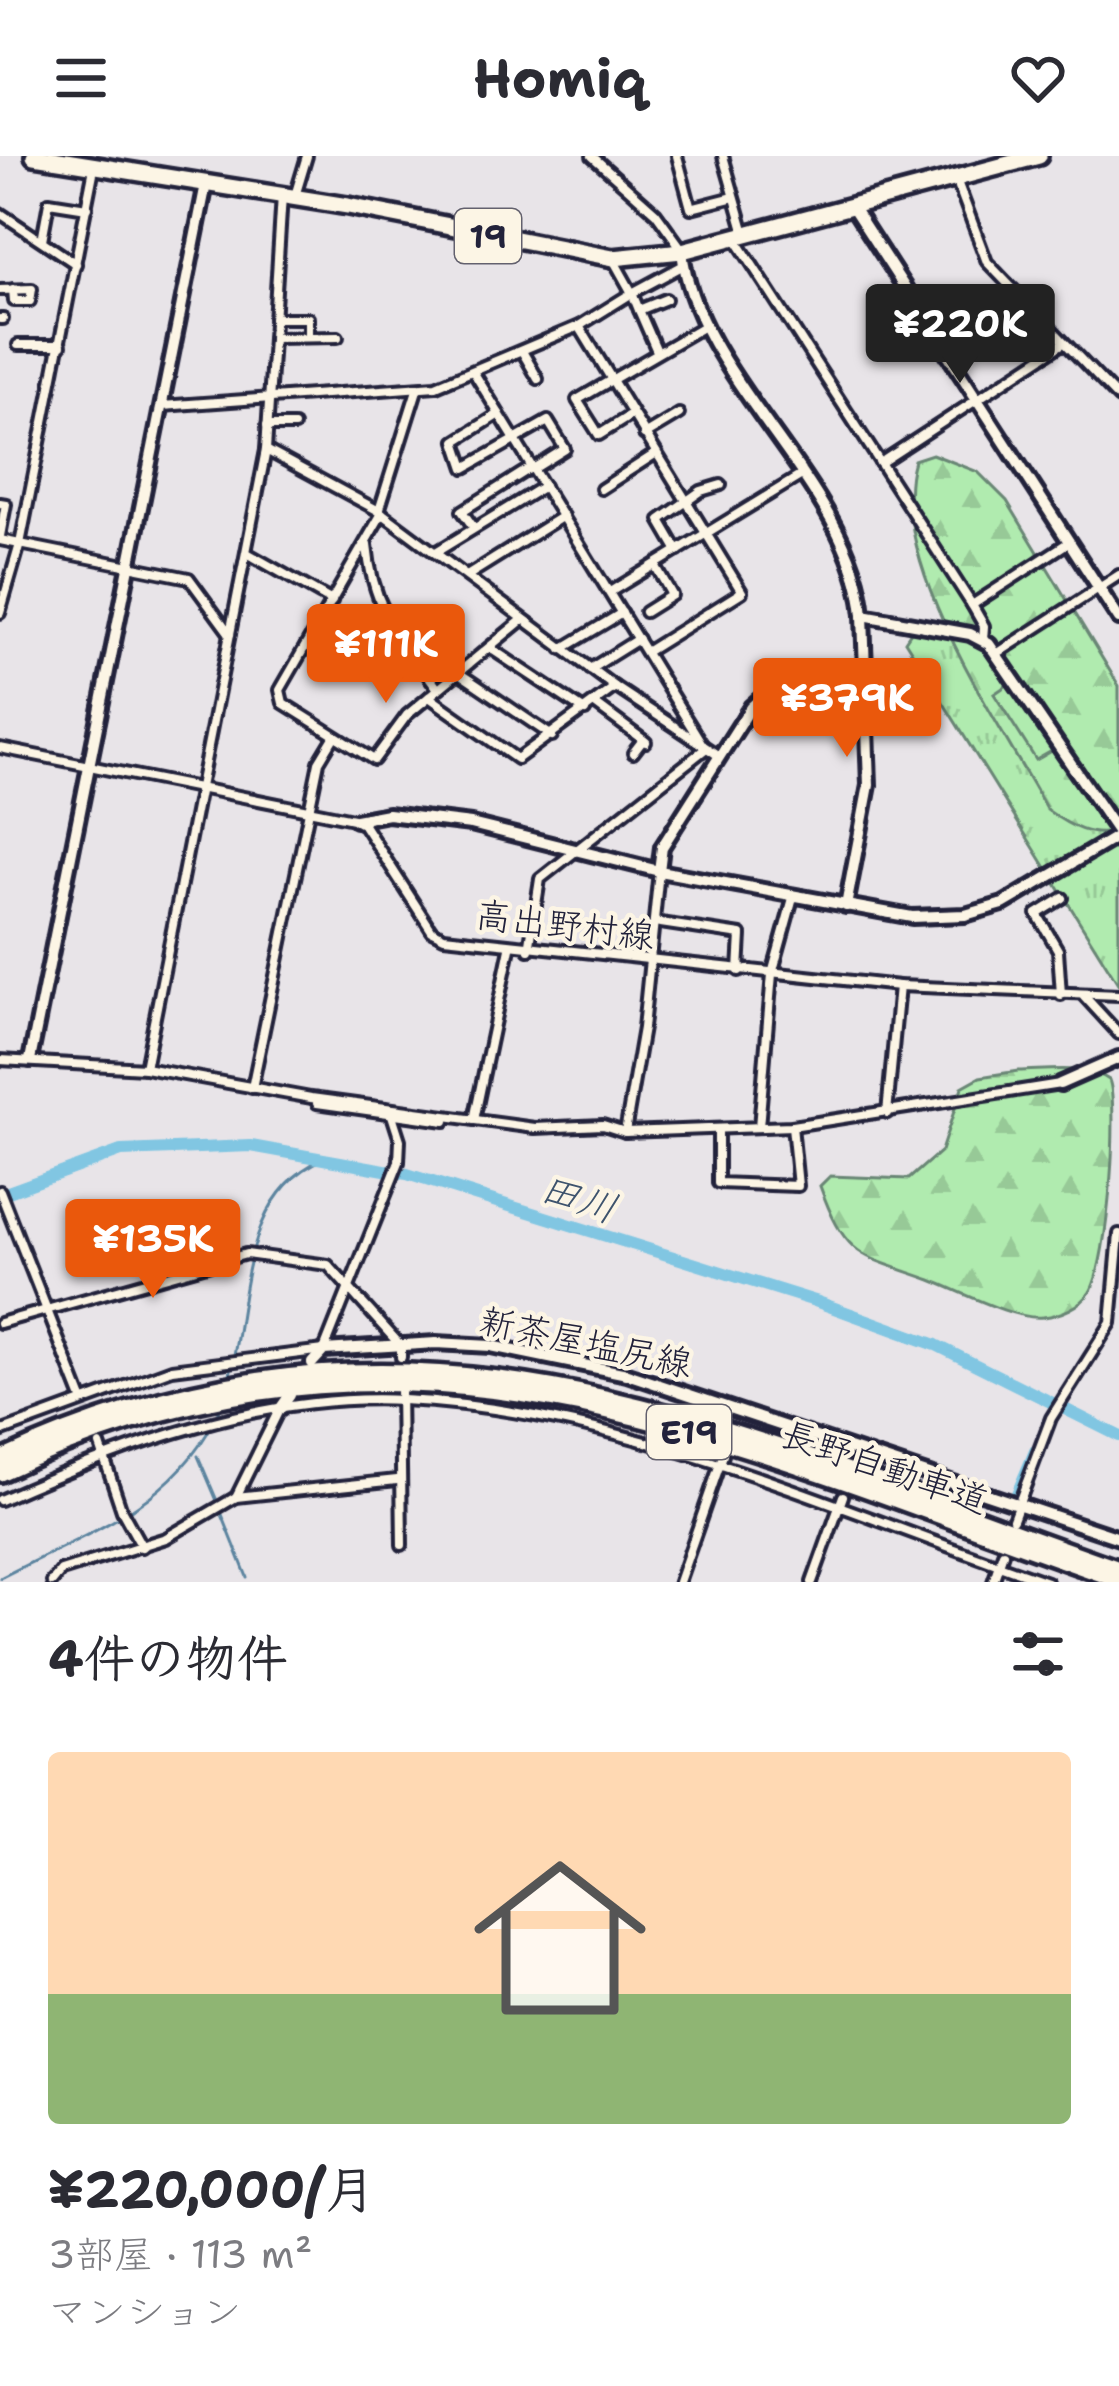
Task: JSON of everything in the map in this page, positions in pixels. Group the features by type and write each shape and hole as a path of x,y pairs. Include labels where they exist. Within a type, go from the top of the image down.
{"highway":[{"name":"19","path":"34,156 289,196 613,258 683,258 740,236 1039,156"},
{"name":"長野自動車道","path":"0,1460 124,1411 242,1387 406,1369 545,1383 736,1435 1119,1569"},
{"name":"長野自動車道","path":"242,1387 386,1380 541,1393 733,1446 1119,1580"},
{"name":"長野自動車道","path":"0,1473 109,1428 212,1393"}],"street":[{"path":"145,1068 266,450 274,318 289,196 308,156"},
{"path":"592,156 656,213 683,258 706,325 854,560 863,615 868,785 846,906"},
{"path":"676,156 691,208 734,197"},
{"path":"723,156 740,236 972,605 984,626 983,640"},
{"path":"0,613 4,583 20,544 94,167"},
{"path":"956,178 987,262 1119,399"},
{"path":"30,1060 206,184"},
{"path":"42,241 49,202 87,208"},
{"path":"852,206 1119,619"},
{"path":"0,213 76,264"},
{"path":"613,258 613,267 632,293 656,349"},
{"path":"162,406 417,390 474,373 579,326 683,258"},
{"path":"0,290 13,290"},
{"path":"639,310 666,299"},
{"path":"274,318 308,318 308,338"},
{"path":"631,416 599,435 577,400 656,349 706,325"},
{"path":"579,326 742,592 646,652"},
{"path":"273,338 338,337"},
{"path":"880,464 1062,344"},
{"path":"18,345 61,345"},
{"path":"522,351 538,379"},
{"path":"474,373 705,749"},
{"path":"417,390 381,512 279,694 283,703 374,760 406,715 522,620"},
{"path":"474,528 462,511 565,449 548,421 465,468 457,441 499,414"},
{"path":"644,436 679,414"},
{"path":"267,426 294,426"},
{"path":"266,450 381,512 562,649 719,756"},
{"path":"601,489 655,454"},
{"path":"610,592 800,476"},
{"path":"678,551 660,520 684,502 721,485"},
{"path":"436,552 544,486"},
{"path":"0,503 6,504 0,538 189,578 231,635"},
{"path":"467,577 563,516"},
{"path":"972,605 1069,542"},
{"path":"366,544 369,583 384,616 438,689"},
{"path":"247,553 332,601"},
{"path":"644,612 672,595 656,565"},
{"path":"998,653 1119,575"},
{"path":"562,649 622,613"},
{"path":"0,748 356,820 388,814 471,824 659,871 912,917 982,910 1023,895 1119,834 998,653 983,640 898,618 863,615"},
{"path":"590,669 638,639"},
{"path":"490,648 585,711"},
{"path":"458,673 552,736"},
{"path":"625,1132 662,847 765,693 801,679 866,677"},
{"path":"429,697 517,759 615,687"},
{"path":"594,703 645,741 634,753"},
{"path":"252,1088 319,762 334,737"},
{"path":"529,950 540,879 705,749"},
{"name":"高出野村線","path":"356,820 432,931 510,948 650,963 899,986 1119,995"},
{"path":"759,1127 772,974 793,898"},
{"path":"1061,995 1058,950 1036,914 1063,898"},
{"path":"654,922 741,934 739,970"},
{"path":"474,1120 510,948"},
{"path":"887,1113 899,986"},
{"path":"1084,996 1119,1034"},
{"path":"0,1060 145,1068 311,1098 474,1120 535,1128 603,1125 625,1132 792,1126 887,1113 1060,1084 1119,1058"},
{"path":"311,1098 392,1115 474,1120"},
{"path":"312,1363 324,1350 390,1192 400,1139 392,1115"},
{"path":"718,1130 718,1183 798,1186 792,1126"},
{"path":"0,1191 82,1399"},
{"path":"1013,1519 1052,1417 1112,1323 1119,1234"},
{"path":"0,1323 252,1255 328,1265 401,1352"},
{"name":"新茶屋塩尻線","path":"324,1350 401,1352 491,1346 627,1374 1119,1538"},
{"path":"0,1432 172,1369 324,1350"},
{"path":"541,1373 544,1356"},
{"path":"400,1388 397,1480 402,1545"},
{"path":"236,1497 290,1395"},
{"path":"0,1500 102,1450 280,1408 401,1400 534,1413 722,1461 1047,1582"},
{"path":"732,1424 736,1409"},
{"path":"102,1450 122,1511 142,1547"},
{"path":"853,1466 859,1450"},
{"path":"679,1582 722,1461"},
{"path":"52,1582 61,1571 142,1547 236,1497 397,1480"},
{"path":"812,1582 843,1496"},
{"path":"993,1582 1003,1553"}],"green space":[{"path":"932,454 978,472 1007,501 1119,686 1119,829 1091,832 1047,810 952,640 916,544 909,500 914,460"},
{"path":"915,626 970,637 1119,846 1119,985 905,641"},
{"path":"1013,681 1057,748 1036,760 994,694"},
{"path":"1018,1071 1089,1072 1109,1080 1112,1094 1110,1183 1097,1275 1081,1302 1043,1317 1003,1310 860,1252 839,1229 820,1186 830,1176 909,1179 941,1151 962,1087 980,1077"}],"waterway":[{"name":"田川","path":"0,1195 121,1151 251,1146 407,1174 815,1301 936,1345 1119,1436"},
{"path":"228,1382 261,1226 275,1199 295,1176 323,1159"},
{"path":"0,1578 97,1530 155,1493 202,1441 220,1408"},
{"path":"1016,1496 1035,1451"},
{"path":"198,1456 218,1503"},
{"path":"221,1512 247,1577"},
{"path":"988,1582 992,1571"}],"tunnel":[{"path":"82,1399 93,1427"}]}
